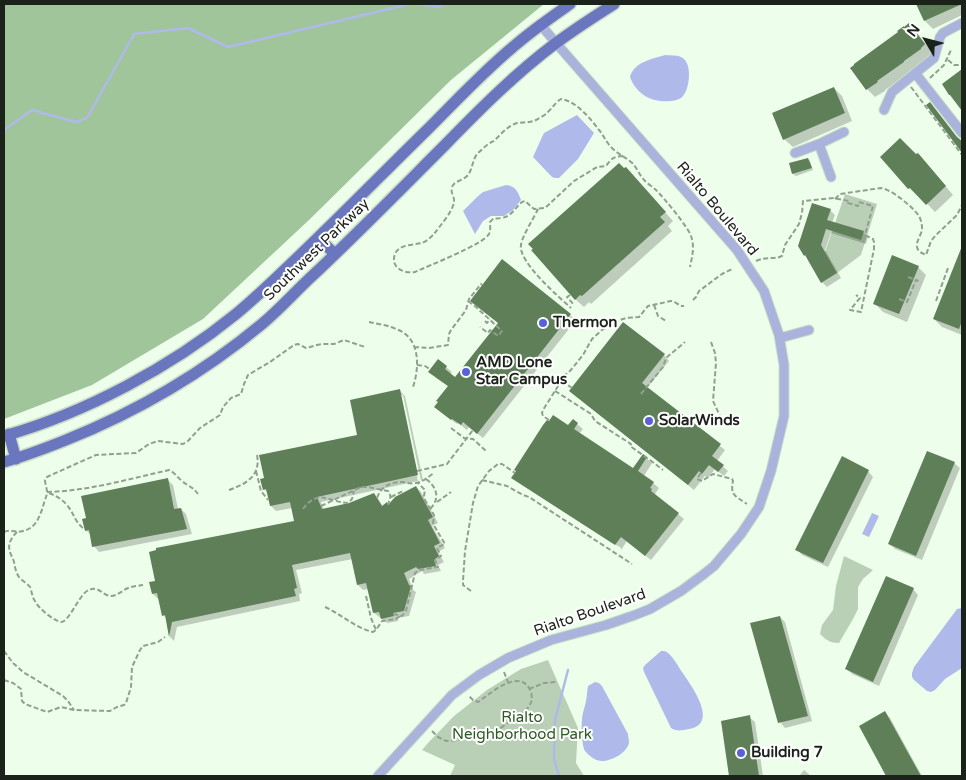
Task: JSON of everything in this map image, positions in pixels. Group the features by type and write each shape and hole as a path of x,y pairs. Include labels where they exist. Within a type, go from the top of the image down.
{"main road":[{"name":"Southwest Parkway","path":"7,435 60,417 143,377 183,352 242,309 318,238 486,71 540,24 570,4"},
{"name":"Southwest Parkway","path":"4,462 96,428 145,404 189,377 262,324 489,100 556,43 586,21 614,4"},
{"path":"318,238 335,254"},
{"path":"7,435 16,459"}],"street":[{"name":"Rialto Boulevard","path":"378,776 452,695 479,675 508,658 552,640 635,616 681,590 714,566 741,534 759,507 770,475 784,416 784,365 780,338 764,291 737,250 540,24"},
{"path":"884,110 892,92 934,58 943,33 961,26"},
{"path":"915,73 962,133"},
{"path":"795,153 844,132"},
{"path":"818,144 831,177"},
{"path":"780,338 809,330"}],"path":[{"path":"928,80 948,60 951,50"},
{"path":"948,60 954,64 962,65"},
{"path":"909,86 962,155"},
{"path":"623,156 612,158 606,166 597,167 574,180 545,208 534,208 525,201 512,214 492,219 490,222 490,233 485,239 474,246 415,272 409,273 396,267 394,262 395,254 398,250 428,240 449,214 454,203 452,186 466,178 479,152 488,143 495,141 509,127 517,123 534,121 548,112 562,98 578,106 600,131 604,140 632,163 644,180 661,195 691,235 693,252 690,267"},
{"path":"835,198 840,194 881,188 887,189 898,196 922,221 922,232 917,247 919,251 926,255 936,235 957,216 962,205"},
{"path":"756,261 766,257 778,258 782,256 785,245 799,224 803,201 835,198 849,201 848,203 858,206 859,202 873,206 865,235 873,239 874,249 861,312 850,310 860,298 856,295"},
{"path":"538,209 520,246 523,256 552,291 571,308"},
{"path":"936,301 948,268"},
{"path":"693,300 699,291 732,269"},
{"path":"908,277 922,282"},
{"path":"898,299 907,302 916,280"},
{"path":"414,347 429,348 448,345 449,334 466,310 468,301 482,285"},
{"path":"570,295 568,297 574,305"},
{"path":"550,420 544,417 542,413 561,380 583,355 592,339 602,330 620,320 639,317 648,306 671,300 684,306"},
{"path":"468,301 502,331 498,336 490,330 488,333 480,327"},
{"path":"654,305 658,316 666,321"},
{"path":"485,321 488,323 490,319"},
{"path":"368,322 396,329 411,340 416,352 417,365 413,387"},
{"path":"4,532 7,530 21,532 28,530 36,523 40,517 47,492 45,480 47,477 96,455 136,453 149,444 158,441 183,444 188,442 200,428 220,415 223,407 231,398 241,394 248,376 294,345 298,344 306,348 317,344 334,344 344,340 365,347"},
{"path":"641,394 663,367 666,358 685,342"},
{"path":"711,342 716,354 713,400 720,416"},
{"path":"417,365 430,369"},
{"path":"561,380 572,388"},
{"path":"555,391 591,414 595,420 631,444 630,446 663,470"},
{"path":"451,428 464,438 470,438 486,450"},
{"path":"417,471 447,464 473,430"},
{"path":"228,490 245,484 252,477 259,463 257,455"},
{"path":"471,592 463,585 465,551 475,493 489,471 498,464 506,466 515,472"},
{"path":"47,492 62,492 169,470 186,484 193,487 198,494"},
{"path":"256,470 261,491 268,500"},
{"path":"377,498 381,490 390,484 418,483 434,473"},
{"path":"701,473 697,479 702,481 714,474 732,479 731,490 747,504"},
{"path":"426,479 431,483 437,495 437,500 431,509"},
{"path":"482,480 507,486 529,497 632,564"},
{"path":"325,607 363,629 373,632 382,621 396,620 402,616 406,610 415,574 419,570 438,567 435,560 441,556 437,548 445,544 434,524 434,514 424,496 424,490 418,483"},
{"path":"321,506 361,487 388,491 390,497 388,504"},
{"path":"303,508 310,500 317,497 326,497 345,503 350,502 354,491"},
{"path":"47,492 61,500 68,507 76,522 84,528"},
{"path":"390,497 404,492"},
{"path":"435,503 451,492"},
{"path":"18,531 11,539 9,549 18,576 29,586 34,601 40,609 60,622 65,621 70,616 73,608 86,591 93,588 99,589 108,596 113,596 128,588 143,585"},
{"path":"366,596 376,630"},
{"path":"393,614 400,616"},
{"path":"4,680 22,689 22,700 25,704 46,712 61,707 74,710 110,711 126,703 131,687 132,667 140,650 143,646 158,642 165,637"},
{"path":"4,651 22,672 62,696 74,710"},
{"path":"504,672 508,682"},
{"path":"432,731 446,741 488,736 526,710 532,700 532,694 525,684 516,681 508,682 478,702 472,700 468,695"},
{"path":"529,689 544,683 556,682"}],"green space":[{"path":"4,4 544,4 451,80 309,220 203,319 92,385 4,419"},
{"path":"845,194 877,204 861,255 837,273 825,252"},
{"path":"844,556 873,570 863,579 858,587 858,609 839,643 836,643 828,641 820,634 822,625 833,610 836,586"},
{"name":"Rialto Neighborhood Park","path":"548,660 578,728 576,763 584,776 450,776 455,765 422,750 454,716 487,690 521,669"}],"water":[{"path":"665,55 682,57 687,62 688,67 689,78 684,95 674,101 651,99 636,88 630,77 639,65"},
{"path":"577,115 594,133 578,159 559,178 552,177 533,157 544,133"},
{"path":"506,185 518,192 521,200 513,210 504,216 491,216 483,221 475,234 463,211 483,192"},
{"path":"872,513 879,516 869,537 862,534"},
{"path":"962,608 962,668 945,679 935,690 927,691 912,677 914,667 957,609"},
{"path":"661,651 666,652 672,657 696,694 703,712 702,720 698,726 680,730 671,728 643,668"},
{"path":"595,682 602,686 628,734 629,740 626,750 606,761 597,760 588,755 582,741 582,718 588,686"}],"building":[{"path":"916,4 962,4 924,21"},
{"path":"909,23 925,44 866,90 850,68"},
{"path":"962,69 962,111 942,84"},
{"path":"834,87 845,113 783,140 772,113"},
{"path":"930,102 962,141 962,153 926,105"},
{"path":"900,138 916,154 918,153 946,186 926,205 910,188 908,189 880,157"},
{"path":"808,158 812,168 792,174 789,163"},
{"path":"619,163 624,168 626,167 666,212 660,217 665,222 582,296 580,295 575,300 531,250 533,249 528,244"},
{"path":"812,203 831,209 827,220 864,231 861,240 826,229 821,245 837,273 821,283 798,246"},
{"path":"962,246 962,321 959,329 933,319"},
{"path":"892,255 919,266 899,314 873,304"},
{"path":"502,259 571,314 477,434 463,422 461,425 451,420 434,407 438,402 436,401 448,386 428,372 438,359 447,366 445,369 455,377 498,323 470,301"},
{"name":"SolarWinds","path":"623,322 665,354 642,383 721,444 712,456 724,465 718,472 709,465 702,474 699,471 688,485 569,391"},
{"path":"400,389 418,475 317,497 322,509 349,503 374,493 382,506 387,502 388,505 395,497 416,486 433,517 428,520 440,543 434,546 439,556 434,560 436,566 418,569 416,567 404,573 411,586 404,611 393,613 394,616 381,619 379,612 373,613 366,583 357,585 350,553 292,565 297,588 294,589 296,596 172,622 169,637 165,615 162,616 157,593 152,594 149,582 155,581 149,552 156,550 156,548 294,521 290,502 270,506 266,489 263,490 260,479 264,478 259,455 357,435 350,400"},
{"path":"553,415 568,425 573,419 578,423 574,429 633,468 643,454 647,457 638,471 654,482 650,488 652,489 651,491 679,513 645,556 621,537 615,545 511,478 516,471 514,470 543,425"},
{"path":"927,451 955,462 916,556 888,544"},
{"path":"842,456 869,470 823,563 795,550"},
{"path":"168,478 174,509 181,508 187,529 92,547 89,530 85,531 82,519 86,518 81,496"},
{"path":"886,576 914,588 873,682 845,669"},
{"path":"780,616 808,716 778,723 750,623"},
{"path":"885,711 921,776 886,776 859,726"},
{"name":"Building 7","path":"750,715 759,776 729,776 721,721"}],"waterway":[{"path":"4,130 32,110 76,122 87,118 134,34 188,28 228,47 410,4"},
{"path":"417,4 439,7 444,4"},
{"path":"559,776 554,759 555,720 568,670"}],"place":[{"name":"Thermon","path":"543,323"},
{"name":"AMD Lone Star Campus","path":"466,372"},
{"name":"SolarWinds","path":"649,421"},
{"name":"Building 7","path":"741,753"}]}
